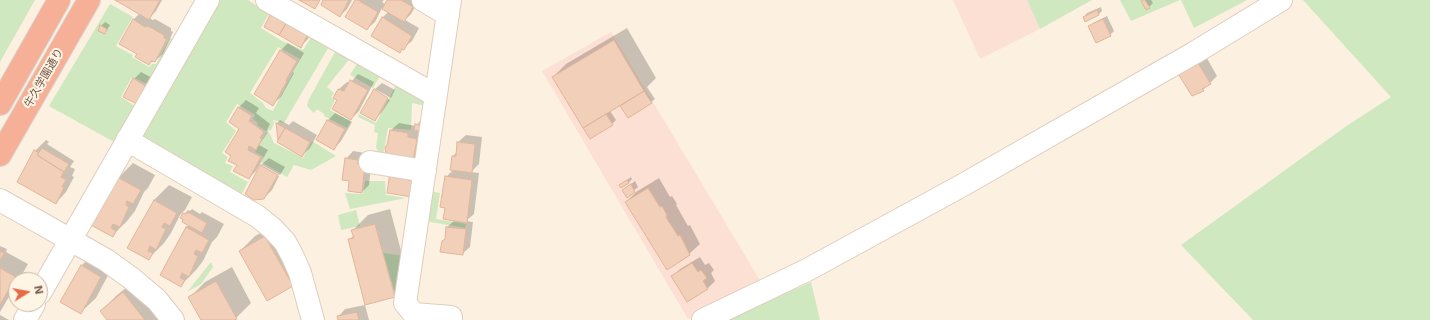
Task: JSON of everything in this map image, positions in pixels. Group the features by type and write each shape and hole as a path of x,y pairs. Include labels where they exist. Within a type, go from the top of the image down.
{"highway":[{"path":"0,104 59,0"},
{"name":"牛久学園通り","path":"0,155 89,0"}],"street":[{"path":"48,278 208,0"},
{"path":"267,0 435,95"},
{"path":"423,0 449,7 405,303 414,314 451,317 451,320"},
{"path":"703,320 807,270 961,186 1194,53 1281,0"},
{"path":"127,140 257,216 272,228 285,242 294,257 313,320"},
{"path":"370,162 424,171"},
{"path":"0,200 106,260 131,278 157,300 173,320"}],"shaded area":[{"path":"953,0 1027,0 1040,29 980,59"},
{"path":"611,32 761,282 688,319 542,71"}],"green space":[{"path":"0,0 35,0 0,62"},
{"path":"216,0 248,0 269,14 261,28 282,41 303,50 312,36 330,45 284,123 273,120 274,124 271,130 266,131 257,125 258,123 253,119 255,115 237,104 226,122 236,131 222,153 228,157 225,163 233,166 230,172 248,182 240,197 142,136","holes":["278,47 300,59 273,111 266,108 263,103 250,93"]},
{"path":"1027,0 1092,0 1040,29"},
{"path":"1120,0 1180,0 1131,21"},
{"path":"1181,0 1247,0 1194,28"},
{"path":"1303,0 1430,0 1430,320 1253,320 1181,245 1345,127 1391,97"},
{"path":"110,4 133,17 116,46 133,55 132,57 149,67 152,64 156,64 170,38 176,41 149,85 132,77 121,97 135,106 114,142 49,106"},
{"path":"336,50 351,57 327,87 334,93 331,97 335,100 330,110 351,121 347,128 324,116 324,114 317,109 314,113 307,106 308,101"},
{"path":"358,62 381,74 373,88 350,75"},
{"path":"397,83 424,99 426,106 412,103 411,130 388,128 383,156 379,154 376,147 378,133 374,132 375,125 358,117 359,114 376,123"},
{"path":"269,132 274,143 303,158 312,141 336,156 311,170 294,165 287,177 261,162 264,157 255,152 266,133"},
{"path":"365,181 385,181 386,195 406,198 350,209 345,193 363,194"},
{"path":"430,191 440,193 436,219 466,224 465,228 425,221"},
{"path":"356,210 360,226 341,230 338,215"},
{"path":"383,253 404,256 396,296"},
{"path":"211,262 213,267 201,284 187,292"},
{"path":"811,282 820,320 727,320"}],"building":[{"path":"115,0 160,0 149,20"},
{"path":"299,0 320,0 315,9"},
{"path":"323,0 349,0 340,17 321,5"},
{"path":"355,0 358,0 378,12 367,30 345,17"},
{"path":"387,0 401,0 413,7 404,22 382,9"},
{"path":"1145,0 1150,8 1146,10 1141,1"},
{"path":"1097,10 1099,15 1085,22 1083,17"},
{"path":"271,13 287,22 279,35 264,27"},
{"path":"382,17 412,36 404,50 402,49 400,53 371,36"},
{"path":"133,19 145,27 148,26 164,35 164,38 167,39 155,62 151,61 149,65 135,57 137,54 119,44"},
{"path":"1103,19 1111,36 1096,43 1088,26"},
{"path":"287,22 308,34 301,48 279,35"},
{"path":"100,25 107,29 105,34 98,31"},
{"path":"614,40 644,91 583,128 552,77"},
{"path":"280,50 297,61 273,106 254,94"},
{"path":"1196,60 1211,84 1202,89 1204,91 1192,96 1177,72"},
{"path":"133,78 147,87 137,104 123,97"},
{"path":"350,80 368,90 351,120 332,109 337,100 333,98 338,89 344,91"},
{"path":"374,89 388,98 375,121 360,113"},
{"path":"644,91 652,103 628,118 620,106"},
{"path":"238,107 252,116 249,121 264,132 260,138 262,139 256,150 249,146 248,150 261,157 249,179 233,171 237,165 228,161 231,156 225,152 239,129 229,122"},
{"path":"606,114 613,125 590,139 583,128"},
{"path":"327,120 345,129 334,150 316,140"},
{"path":"276,123 285,128 278,140"},
{"path":"415,124 420,125 419,131 414,130"},
{"path":"285,128 310,142 302,157 277,142"},
{"path":"390,130 408,133 408,137 417,139 413,161 386,155 385,147 387,145"},
{"path":"457,142 475,144 472,173 450,170 452,156 456,156"},
{"path":"42,148 69,164 64,172 37,155"},
{"path":"34,150 39,153 37,155 64,172 61,177 66,180 62,187 64,188 56,204 17,182"},
{"path":"345,158 358,160 358,164 365,164 362,193 348,191 349,181 342,180"},
{"path":"260,165 278,175 264,199 254,200 245,194"},
{"path":"390,172 408,174 408,180 414,181 412,197 387,193"},
{"path":"445,176 472,180 467,223 443,219 445,208 440,207"},
{"path":"117,177 141,190 133,204 127,201 126,205 129,207 120,227 113,224 111,228 116,231 113,237 91,225"},
{"path":"627,180 629,183 621,188 619,185"},
{"path":"631,184 635,192 627,198 622,190"},
{"path":"648,188 660,207 662,206 667,215 666,217 678,236 680,235 690,255 667,270 625,202"},
{"path":"154,200 177,213 170,226 164,223 162,227 166,229 156,250 150,246 148,251 153,253 149,260 127,248"},
{"path":"188,212 207,223 202,233 182,222 183,219 180,218 183,213 186,214"},
{"path":"375,224 395,297 365,305 348,239 354,238 351,230"},
{"path":"186,227 209,240 202,253 196,250 194,254 198,256 189,277 182,273 180,278 185,280 181,287 160,275"},
{"path":"446,227 466,229 463,255 440,252 442,241 445,239"},
{"path":"265,236 293,286 267,301 239,251"},
{"path":"0,251 4,253 0,261"},
{"path":"692,263 698,272 701,270 707,278 703,281 708,289 687,302 671,276"},
{"path":"81,265 101,277 81,314 60,302"},
{"path":"0,268 8,272 8,291 0,305"},
{"path":"216,281 237,319 201,320 188,297"},
{"path":"123,292 145,320 107,320 100,311"},
{"path":"357,312 359,320 338,320 337,316"}]}
